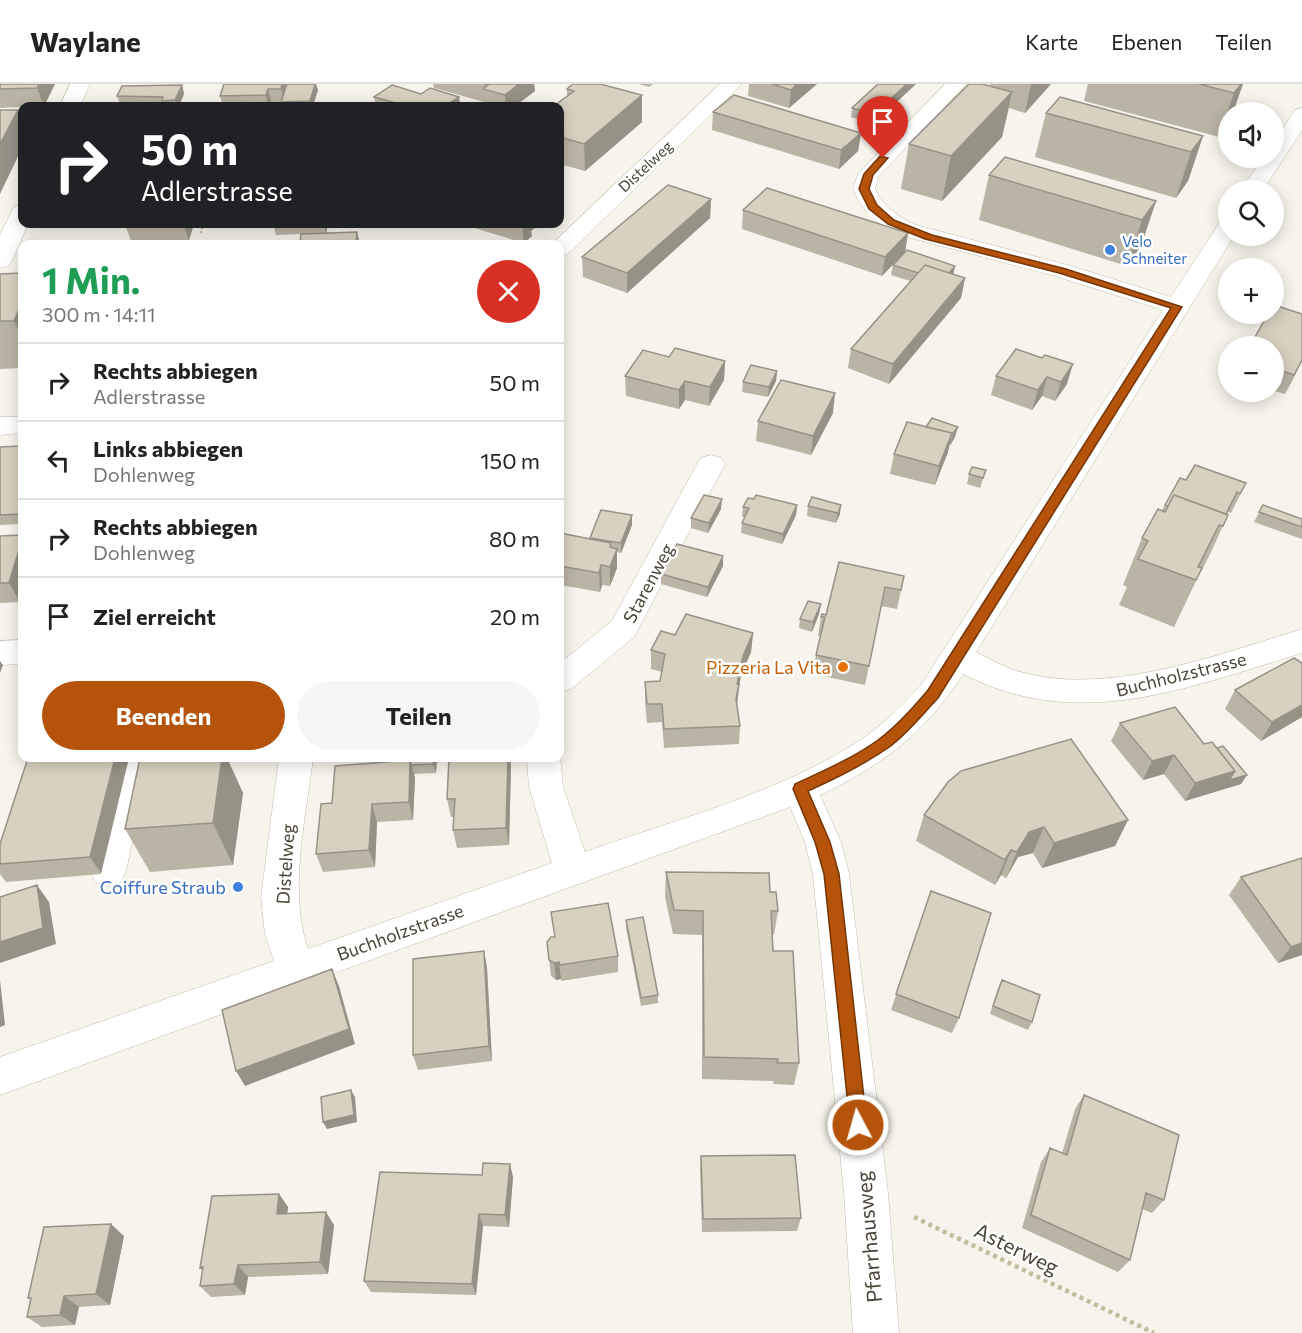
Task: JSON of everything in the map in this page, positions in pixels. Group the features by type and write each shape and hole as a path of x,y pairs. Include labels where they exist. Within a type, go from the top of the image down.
{"street":[{"path":"72,102 80,84"},
{"name":"Distelweg","path":"564,245 732,84"},
{"path":"956,84 869,174 864,189 873,207 891,222 928,237 1063,271 1177,307"},
{"path":"1284,141 1302,114"},
{"path":"0,261 18,221"},
{"name":"Buchholzstrasse","path":"0,1076 800,789 883,744 922,707 957,657 1218,243"},
{"path":"0,426 18,425"},
{"name":"Starenweg","path":"564,678 623,629 711,464"},
{"name":"Buchholzstrasse","path":"957,657 1020,684 1074,693 1092,693 1146,686 1302,641"},
{"path":"0,653 18,652"},
{"path":"108,871 132,762"},
{"name":"Distelweg","path":"296,762 279,897 284,934 296,970"},
{"path":"544,762 546,787 573,871"},
{"name":"Pfarrhausweg","path":"800,789 823,842 831,874 866,1193 876,1333"}],"path":[{"path":"201,233 202,228"},
{"name":"Asterweg","path":"866,1193 1154,1333"}],"building":[{"path":"0,84 39,84 37,88 0,89"},
{"path":"224,84 282,84 281,89 268,89 266,95 220,96"},
{"path":"287,84 315,84 310,101 281,102"},
{"path":"484,84 519,84 505,95 483,89 488,85"},
{"path":"573,84 600,84 642,95 584,144 564,138 564,102 559,102 574,91 567,89"},
{"path":"772,84 797,84 791,90"},
{"path":"878,84 907,84 874,114 852,108"},
{"path":"969,84 982,84 1012,92 951,156 909,144"},
{"path":"1199,84 1241,84 1234,93"},
{"path":"182,85 175,100 162,101 163,97 117,96 122,86"},
{"path":"392,85 421,94 430,88 459,97 451,102 392,102 374,97"},
{"path":"734,95 861,133 841,150 713,112"},
{"path":"1060,97 1203,136 1191,152 1046,113"},
{"path":"0,110 18,110 0,144"},
{"path":"1005,157 1156,201 1142,220 989,175"},
{"path":"668,185 711,199 627,273 582,257"},
{"path":"767,188 908,233 885,257 743,210"},
{"path":"357,232 356,240 300,240 301,234"},
{"path":"907,250 955,266 949,273 925,265 918,273 893,265"},
{"path":"925,265 965,278 893,364 851,349"},
{"path":"18,273 18,312 14,321 0,321 0,274"},
{"path":"1284,308 1302,314 1302,360 1294,375 1284,372 1284,336 1256,336 1262,324 1284,324"},
{"path":"675,348 725,361 710,387 685,381 679,390 625,376 643,350 669,357"},
{"path":"1016,349 1042,358 1045,355 1073,364 1061,382 1047,377 1038,390 996,376"},
{"path":"751,365 777,371 769,387 743,382"},
{"path":"781,380 835,393 813,436 758,421"},
{"path":"932,418 958,427 951,436 952,433 926,427"},
{"path":"907,422 952,433 939,466 894,454"},
{"path":"18,446 18,514 0,515 0,447"},
{"path":"1195,465 1246,483 1240,494 1237,492 1226,514 1174,495 1168,506 1165,505 1180,478 1186,480"},
{"path":"972,467 986,470 983,478 969,474"},
{"path":"704,495 722,499 709,523 691,518"},
{"path":"756,495 797,505 783,534 742,523 749,508 743,507 748,498 754,499"},
{"path":"1174,495 1228,515 1223,526 1219,525 1198,567 1202,568 1196,580 1138,559 1148,541 1142,538 1158,509 1165,512"},
{"path":"812,497 841,505 838,513 808,506"},
{"path":"1263,505 1302,519 1302,527 1259,512"},
{"path":"601,510 632,515 621,543 590,538"},
{"path":"564,534 611,543 610,547 617,549 610,567 601,565 599,573 564,567"},
{"path":"18,535 18,553 9,583 0,583 0,536"},
{"path":"677,544 723,556 708,587 661,574"},
{"path":"839,562 904,576 901,590 885,587 869,666 816,655 825,617 821,617 822,614 826,615"},
{"path":"808,601 821,604 813,622 800,619"},
{"path":"686,614 753,633 743,656 737,684 739,684 736,699 740,726 664,729 662,704 647,704 645,682 660,681 665,654 651,650 661,631 675,635"},
{"path":"1294,658 1302,663 1302,705 1272,722 1235,690"},
{"path":"1175,707 1204,744 1212,742 1235,771 1195,783 1174,755 1152,761 1120,723"},
{"path":"1071,739 1128,820 1054,843 1044,827 1029,832 1017,852 1011,850 1005,860 924,815 948,782 961,771"},
{"path":"1223,746 1247,775 1229,780 1235,771 1217,748"},
{"path":"27,762 114,762 90,857 0,864 0,844"},
{"path":"139,762 221,762 213,823 125,829"},
{"path":"410,762 433,762 433,764 411,765"},
{"path":"410,762 409,802 372,804 369,850 316,854 321,804 332,803 335,766"},
{"path":"449,762 508,762 506,828 453,830 455,799 447,799"},
{"path":"1302,858 1302,943 1291,947 1241,877"},
{"path":"666,872 769,873 770,892 776,892 778,911 771,911 773,951 793,951 799,1063 777,1063 778,1059 704,1057 703,911 674,910"},
{"path":"37,885 43,928 0,942 0,897"},
{"path":"931,891 991,913 959,1018 896,994"},
{"path":"608,903 618,956 560,965 559,962 554,963 549,960 547,942 551,937 555,937 551,912"},
{"path":"643,917 658,995 641,998 626,920"},
{"path":"484,951 489,1046 413,1055 413,959"},
{"path":"332,969 349,1029 236,1071 222,1010"},
{"path":"1002,980 1040,995 1032,1022 993,1006"},
{"path":"351,1090 354,1115 323,1122 321,1097"},
{"path":"1084,1095 1179,1135 1164,1200 1146,1193 1130,1260 1031,1215 1050,1148 1067,1155"},
{"path":"795,1155 801,1218 703,1219 701,1156"},
{"path":"483,1163 510,1164 505,1215 479,1214 472,1284 364,1281 380,1172 482,1175"},
{"path":"279,1194 277,1214 326,1212 320,1262 238,1265 234,1284 200,1286 203,1267 200,1268 212,1196"},
{"path":"111,1224 96,1294 64,1296 60,1315 27,1317 31,1298 28,1298 44,1227"}],"place":[{"name":"Velo Schneiter","path":"1110,250"},
{"name":"Pizzeria La Vita","path":"843,667"},
{"name":"Coiffure Straub","path":"238,887"}],"route":[{"path":"858,1125 831,874 823,842 800,789 883,744 908,722 933,694 1177,307 1063,271 908,231 880,214 873,207 864,189 869,174 883,158"}]}
